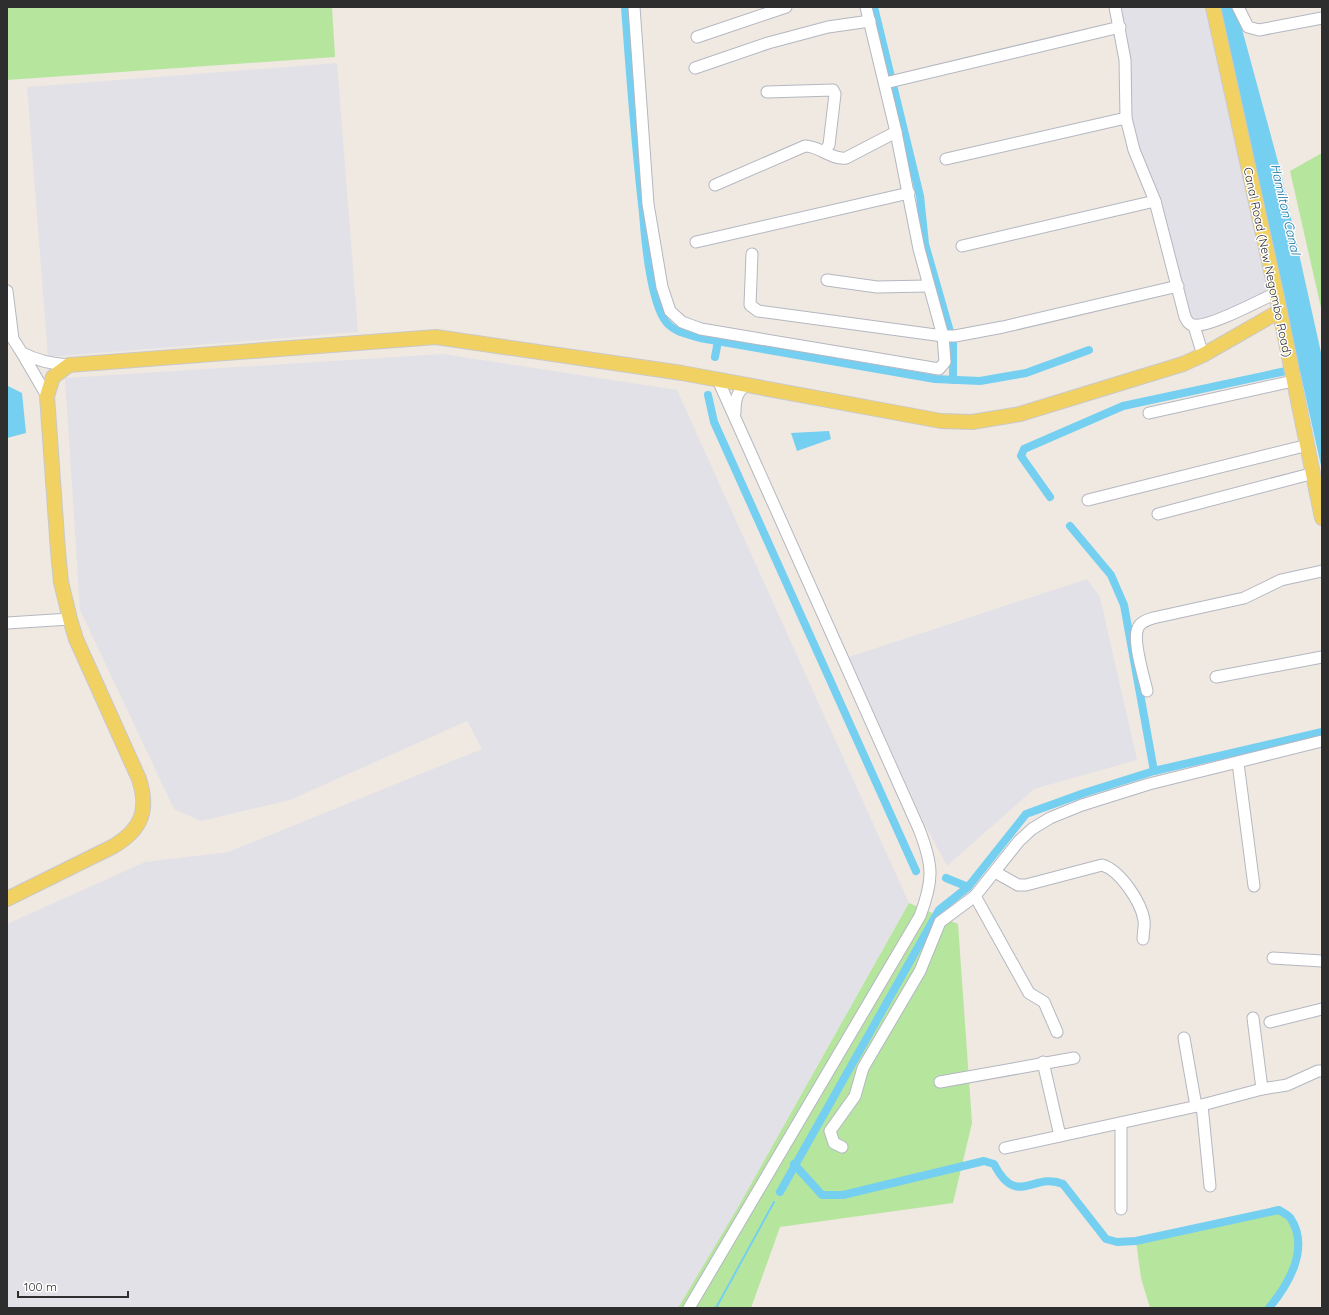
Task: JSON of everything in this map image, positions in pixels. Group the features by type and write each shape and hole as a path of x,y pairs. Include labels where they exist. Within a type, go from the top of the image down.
{"main road":[{"name":"Canal Road (New Negombo Road)","path":"1213,7 1276,293 1278,312 1314,473 1322,518"},
{"path":"7,899 128,838 142,817 144,794 139,779 76,639 61,582 47,396 53,377 69,365 436,337 718,380 941,421 972,422 1020,414 1183,364 1203,355 1278,312"}],"street":[{"path":"634,7 648,204 662,287 670,311 682,322 701,329 939,369 945,362 948,336 928,286 896,132 890,82 866,7"},
{"path":"697,37 786,7"},
{"path":"1115,7 1120,27 1125,60 1126,118 1134,150 1156,201 1185,317 1188,323 1194,326 1212,322 1276,293"},
{"path":"1238,7 1248,27 1259,30 1322,18"},
{"path":"695,68 768,43 813,31 870,21"},
{"path":"890,82 1120,27"},
{"path":"767,92 833,90 835,94 829,145 824,152"},
{"path":"946,159 1126,118"},
{"path":"715,185 805,146 813,146 839,159 846,158 896,132"},
{"path":"696,242 909,193"},
{"path":"962,246 1156,201"},
{"path":"752,254 750,305 758,311 948,336 1003,327 1178,286"},
{"path":"827,280 877,287 928,286"},
{"path":"7,291 13,338 47,396"},
{"path":"1194,326 1203,355"},
{"path":"22,352 36,361 50,364 69,365"},
{"path":"1149,414 1293,379"},
{"path":"689,1308 920,916 928,893 931,873 927,851 919,829 718,380"},
{"path":"735,418 735,400 740,390 746,385"},
{"path":"1088,500 1308,445"},
{"path":"1158,514 1314,473"},
{"path":"1147,691 1137,643 1137,629 1142,622 1153,618 1244,598 1281,580 1322,571"},
{"path":"7,623 70,619"},
{"path":"1216,676 1322,657"},
{"path":"842,1147 834,1143 830,1131 855,1096 863,1068 920,971 940,922 975,896 1019,841 1032,829 1050,818 1082,805 1149,784 1322,742"},
{"path":"1238,762 1254,886"},
{"path":"995,872 1018,885 1026,885 1102,865 1109,867 1117,872 1132,892 1144,920 1143,938"},
{"path":"975,896 1029,993 1044,1002 1057,1032"},
{"path":"1274,958 1322,961"},
{"path":"1270,1022 1322,1009"},
{"path":"1253,1018 1262,1088"},
{"path":"1184,1038 1199,1105 1210,1186"},
{"path":"940,1082 1043,1062 1074,1058"},
{"path":"1043,1062 1060,1136"},
{"path":"1005,1148 1122,1123 1199,1105 1262,1088 1287,1085 1318,1071 1322,1071"},
{"path":"1121,1209 1122,1123"}],"shaded area":[{"path":"1117,7 1212,7 1274,292 1202,323 1189,322 1130,133"},
{"path":"337,63 358,332 48,357 27,87"},
{"path":"443,354 677,390 909,903 737,1209 678,1308 7,1308 7,924 145,862 228,852 482,749 467,721 290,800 201,821 174,809 80,610 65,378"},
{"path":"1087,579 1100,597 1137,760 1034,789 947,866 924,823 849,657"}],"green space":[{"path":"7,7 332,7 335,57 7,80"},
{"path":"1322,153 1322,312 1290,171"},
{"path":"909,903 958,924 972,1123 953,1203 780,1227 751,1308 678,1308 737,1209"},
{"path":"1279,1210 1290,1218 1296,1230 1298,1242 1297,1254 1289,1278 1269,1308 1150,1308 1141,1278 1136,1241"}],"water":[{"name":"Hamilton Canal","path":"1219,7 1236,7 1281,173 1322,357 1322,470"},
{"path":"7,383 8,386 22,393 26,433 7,438"},
{"path":"829,431 831,439 797,451 791,433"}],"waterway":[{"path":"625,7 635,136 649,268 659,309 667,323 675,330 700,338 935,379 980,381 1026,373 1089,350"},
{"path":"874,7 920,196 925,244 953,342 953,380"},
{"path":"715,357 718,341"},
{"path":"1050,497 1021,456 1024,449 1123,406 1300,368 1322,359"},
{"path":"708,395 714,422 916,871"},
{"path":"1070,526 1111,575 1124,605 1154,771"},
{"path":"780,1192 939,910 968,887 1026,814 1084,793 1154,771 1322,732"},
{"path":"946,878 968,887"},
{"path":"794,1164 822,1195 843,1195 984,1161 994,1164 1002,1177 1010,1184 1018,1187 1053,1181 1063,1184 1106,1239 1117,1242 1136,1241 1279,1210 1290,1218 1296,1230 1298,1242 1297,1254 1289,1278 1269,1308"},
{"path":"716,1308 774,1202"}]}
